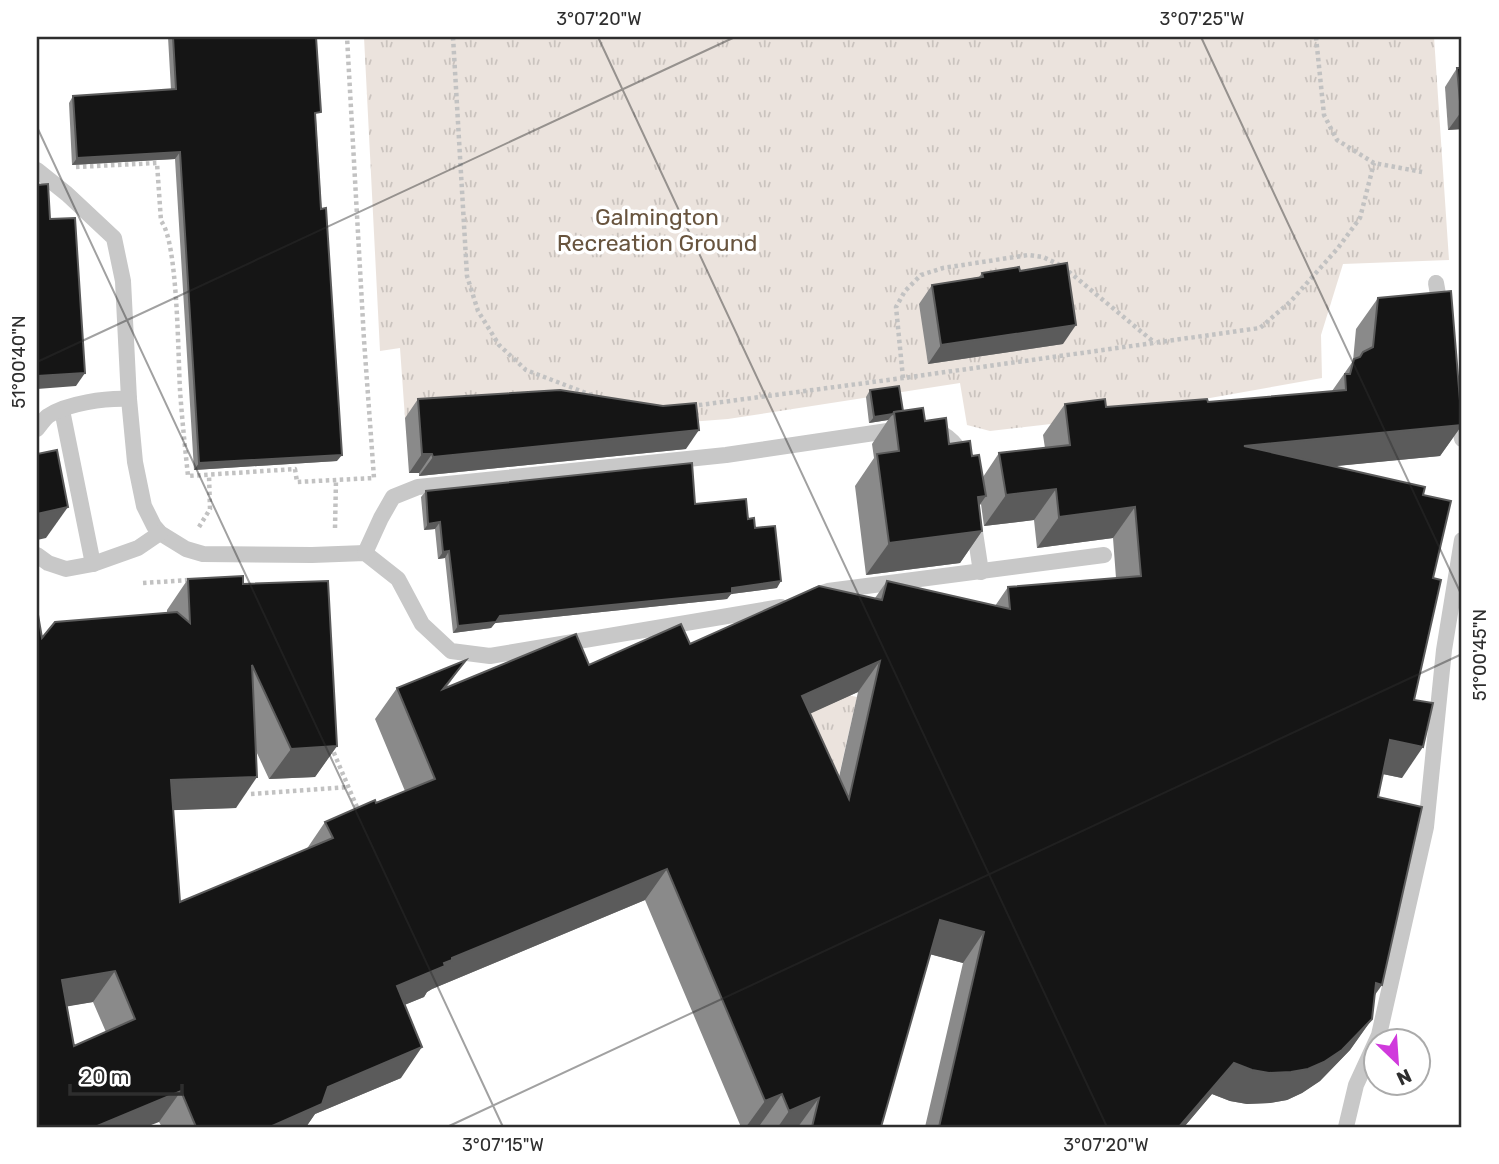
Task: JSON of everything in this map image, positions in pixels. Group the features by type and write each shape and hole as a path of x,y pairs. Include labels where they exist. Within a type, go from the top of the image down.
{"lane":[{"path":"37,170 114,238 123,281 129,399 138,483 144,506 160,533 186,549 203,554 365,553 398,579 422,624 451,650 490,656 777,609 828,590 1104,555"},
{"path":"1436,283 1443,322"},
{"path":"37,429 47,417 62,410 111,398 129,399"},
{"path":"1456,400 1462,439"},
{"path":"62,410 93,564"},
{"path":"365,553 393,497 418,487 726,455 923,426 946,435 958,446 967,484"},
{"path":"971,509 981,572"},
{"path":"37,555 48,563 66,569 93,564 138,548 160,533"},
{"path":"1346,1127 1356,1085 1379,1035 1426,827 1444,650 1462,540"}],"path":[{"path":"69,168 157,163 161,221 166,226 173,257 180,391 188,476 295,469 297,482 374,478 347,37"},
{"path":"453,37 467,276 478,311 499,345 526,370 601,399"},
{"path":"1316,37 1324,116 1337,140 1374,163 1422,172"},
{"path":"680,408 1260,328 1291,301 1360,219 1374,163"},
{"path":"903,378 896,307 905,290 921,275 943,268 1028,255 1043,257 1062,265 1155,343"},
{"path":"312,555 336,526 335,480"},
{"path":"326,736 362,818"},
{"path":"251,794 348,786"}],"green space":[{"name":"Galmington Recreation Ground","path":"364,37 1434,37 1449,260 1343,264 1321,335 1322,378 1086,420 990,431 967,425 960,383 728,419 650,425 547,409 405,418 400,348 380,351"},
{"path":"805,686 857,697 835,793 781,727"}],"building":[{"path":"173,37 316,37 321,112 315,113 321,209 326,208 342,455 199,463 180,152 77,158 73,96 176,89"},
{"path":"1457,68 1462,68 1462,112 1461,112"},
{"path":"48,184 50,219 75,218 85,373 37,376 37,185"},
{"path":"1067,263 1076,325 941,345 932,285 983,277 982,273 1019,267 1020,271"},
{"path":"1451,291 1462,425 1244,446 1425,487 1423,495 1451,501 1433,578 1441,580 1414,700 1433,703 1423,747 1390,740 1378,797 1422,807 1382,985 1376,983 1372,1019 1342,1050 1324,1062 1308,1069 1269,1073 1234,1063 1179,1127 939,1127 984,932 940,920 881,1127 812,1127 819,1098 789,1111 782,1094 765,1101 667,869 452,958 444,963 445,966 397,986 422,1047 328,1087 322,1104 270,1127 196,1127 181,1091 95,1127 37,1127 37,609 42,638 55,622 177,612 190,623 188,579 243,576 243,584 328,581 337,746 291,749 252,665 257,777 171,780 180,902 333,838 325,822 375,800 376,803 435,779 397,688 466,660 443,689 576,634 589,665 681,624 690,644 819,586 882,600 887,581 1010,609 1008,587 1141,576 1135,507 1059,517 1056,489 1006,495 999,453 1070,445 1065,404 1105,399 1106,407 1207,399 1208,402 1346,390 1345,374 1350,374 1354,359 1373,347 1378,298","holes":["880,661 849,799 802,696","115,971 135,1019 74,1046 62,980"]},
{"path":"899,386 903,411 874,417 870,390"},
{"path":"560,390 663,406 696,403 699,430 433,457 432,454 422,454 418,399"},
{"path":"923,408 925,421 946,418 949,444 970,441 972,456 979,455 986,496 978,497 982,531 889,543 877,454 899,451 894,412"},
{"path":"57,450 68,507 37,514 37,454"},
{"path":"692,463 695,504 746,499 748,519 754,518 755,528 775,526 781,581 732,588 732,593 500,616 496,622 458,626 449,551 443,552 440,522 428,524 426,491"}]}
